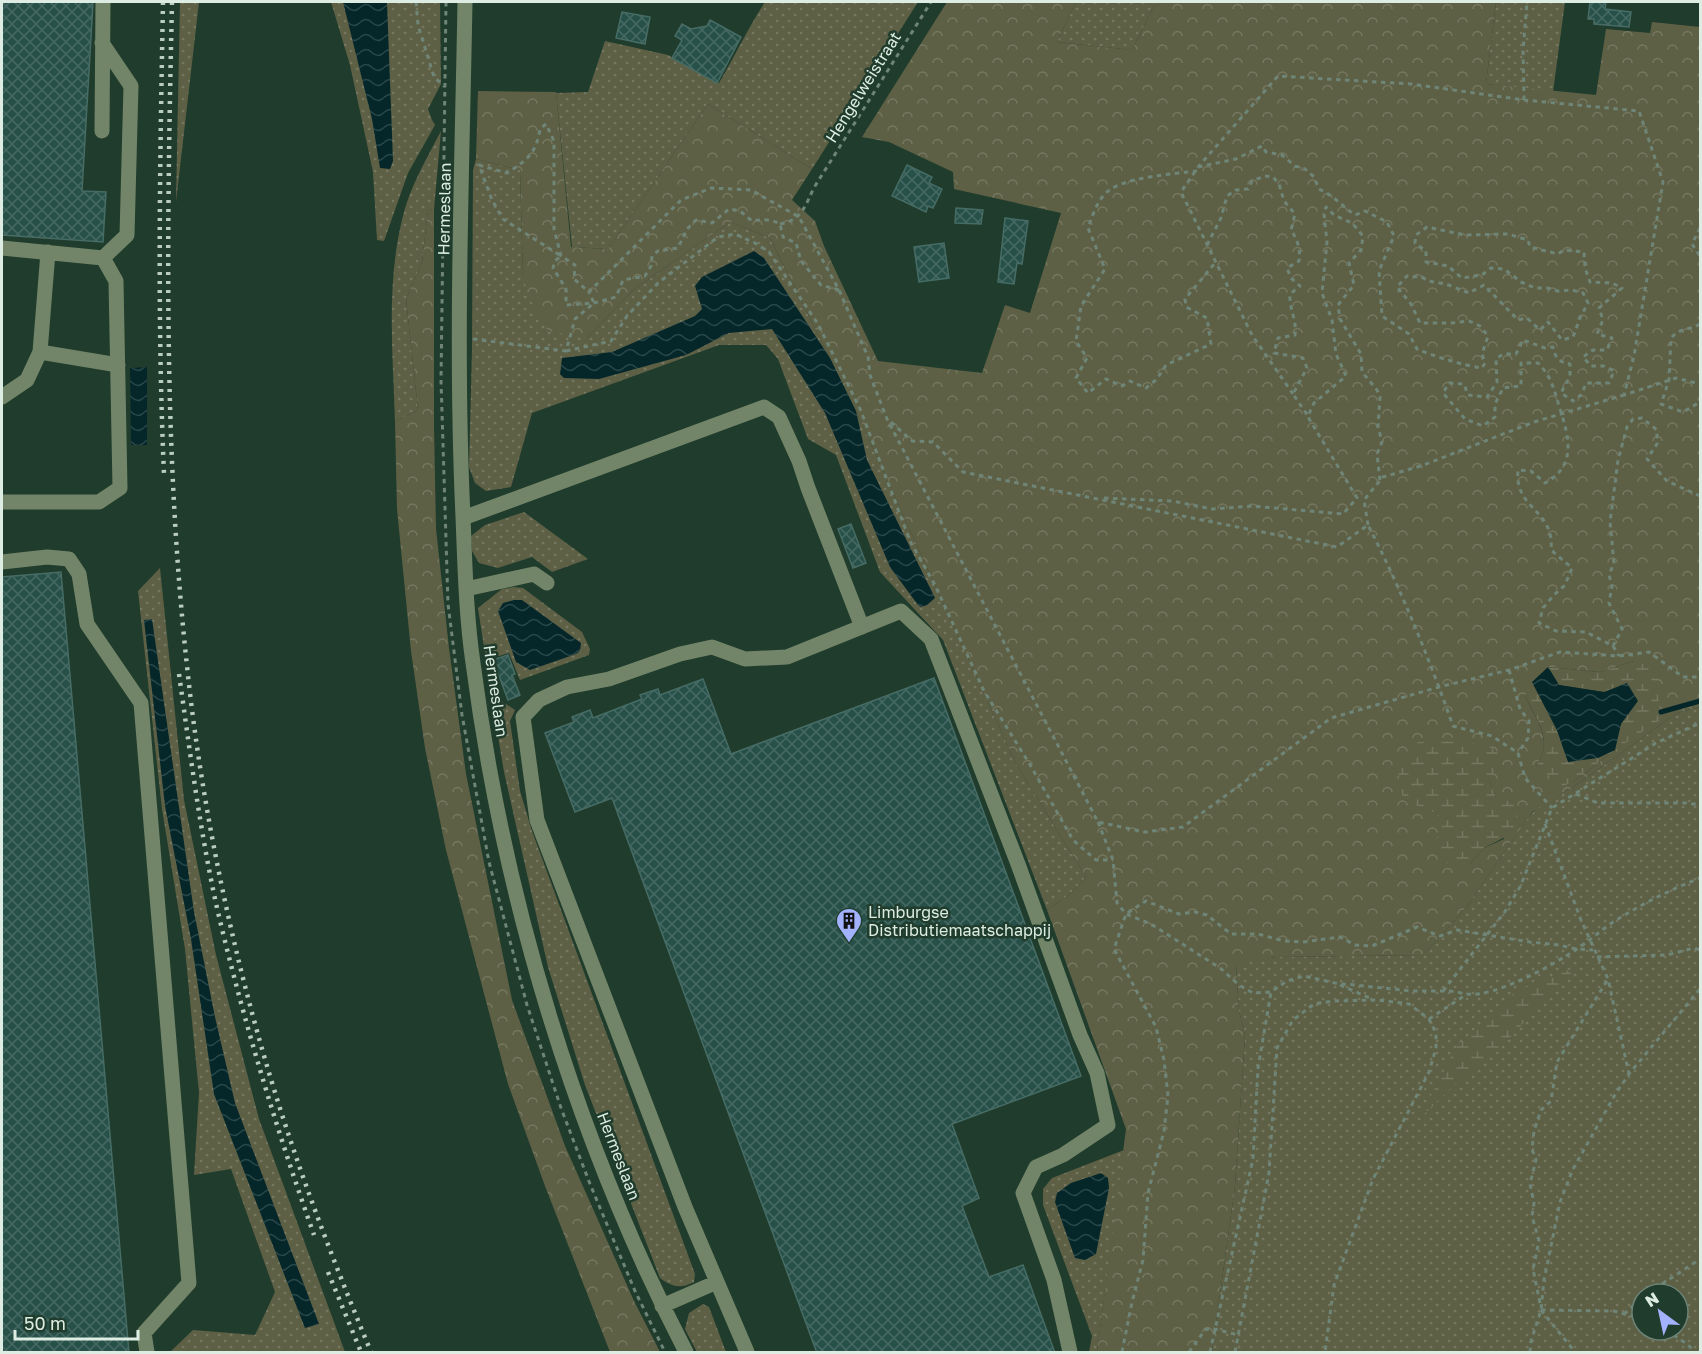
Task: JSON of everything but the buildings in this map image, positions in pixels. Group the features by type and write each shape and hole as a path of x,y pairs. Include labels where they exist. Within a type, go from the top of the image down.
{"street":[{"path":"102,131 103,2"},
{"name":"Hermeslaan","path":"465,2 458,423 472,662 491,779 514,881 556,1041 617,1204 662,1306 686,1353"},
{"path":"102,43 132,87 127,235 103,258"},
{"path":"2,248 103,258"},
{"path":"2,397 27,381 40,352 48,252"},
{"path":"2,502 99,502 120,488 116,281 103,258"},
{"path":"40,352 118,365"},
{"path":"463,518 764,407 779,417 800,461 808,488 862,627"},
{"path":"2,562 47,557 69,559 79,574 87,624 141,703 189,1282 144,1333 147,1353"},
{"path":"466,589 534,574 548,583"},
{"path":"747,1353 681,1196 537,820 523,717 538,700 567,687 609,679 680,654 712,647 745,659 787,657 901,611 931,639 1018,864 1080,1035 1097,1073 1108,1125 1063,1155 1036,1167 1023,1193 1054,1280 1070,1353"},
{"path":"662,1306 717,1282"}],"path":[{"path":"416,2 418,25 434,77 445,87"},
{"path":"446,2 441,380 443,490 448,604 462,715 489,862 527,1005 561,1108 590,1184 635,1291 665,1353"},
{"name":"Hengelweistraat","path":"799,217 815,186 931,2"},
{"path":"1524,100 1523,51 1527,2"},
{"path":"1364,500 1357,498 1308,416 1252,335 1182,192 1198,169 1278,76 1411,84 1524,100 1639,111 1663,182 1634,356 1624,395"},
{"path":"561,256 554,229 554,141 546,124 540,129 537,145 523,162 507,173 479,165 492,201 503,219 575,265 574,279 589,292 594,303"},
{"path":"1215,263 1185,299 1186,307 1207,318 1211,344 1166,365 1157,379 1146,388 1130,381 1122,386 1106,379 1088,393 1076,378 1087,358 1076,341 1081,306 1105,269 1088,228 1105,193 1130,180 1198,169 1236,159 1262,146 1266,152 1282,155 1295,166 1305,169 1314,177 1319,189 1330,194 1341,206 1355,214 1365,210 1387,222 1394,236 1379,270 1382,316 1409,334 1417,349 1462,365 1482,368 1485,363 1482,354 1488,336 1487,332 1469,321 1420,323 1411,304 1397,287 1407,276 1422,277 1428,281 1446,284 1469,293 1484,285 1518,321 1527,318 1540,330 1548,322 1562,340 1574,338 1580,318 1588,303 1583,293 1572,290 1535,288 1521,282 1504,268 1491,268 1482,275 1462,278 1448,266 1426,262 1426,250 1415,243 1416,235 1427,227 1465,235 1509,234 1528,240 1530,247 1542,252 1558,254 1564,250 1584,252 1585,268 1590,282 1612,283 1622,288 1599,308 1603,320 1597,334 1612,338 1607,350 1593,350 1583,357 1591,366 1604,366 1614,371 1609,383 1586,383 1582,394 1572,401 1561,393 1570,376 1570,364 1562,363 1554,355 1553,347 1545,348 1522,340 1516,354 1503,354 1496,359 1497,382 1487,397 1468,395 1464,384 1449,382 1443,393 1465,419 1483,426 1496,417 1495,404 1503,388 1521,386 1521,363 1538,363 1550,375 1562,413 1569,447 1566,461 1556,478 1545,483 1531,471 1518,470 1517,482 1520,492 1547,523 1552,535 1551,550 1572,568 1565,585 1543,608 1539,623 1556,631 1586,632 1613,646 1619,656"},
{"path":"1207,245 1221,218 1227,196 1236,190 1248,189 1252,181 1265,176 1273,177 1279,184 1284,201 1294,214 1291,230 1296,237 1300,254 1299,261 1287,268 1291,279 1300,286 1290,294 1289,305 1297,322 1295,336 1278,338 1274,353 1303,358 1307,368 1293,394"},
{"path":"589,292 681,200 711,188 751,190 799,217 839,290 868,357 870,375 887,418 1098,822 1113,860 1117,903 1126,914 1151,924 1220,968 1239,985 1253,993 1271,992 1287,981 1304,976 1335,983 1479,996 1534,973 1576,949 1617,920 1672,889 1701,878"},
{"path":"1308,416 1314,403 1346,376 1336,354 1332,320 1322,293 1327,242 1324,214 1326,207 1334,215 1352,223 1363,236 1361,250 1349,263 1354,285 1338,305 1340,319 1361,354 1362,372 1380,397 1378,426 1382,442 1377,454 1380,481"},
{"path":"561,256 555,261 553,268 566,289 566,305 594,303 616,297 623,280 645,276 651,266 652,256 658,251 678,248 687,229 696,220 712,223 729,209 740,211 752,221 760,219 780,224 791,222 799,217"},
{"path":"780,224 783,237 796,243 801,261 821,285 839,290"},
{"path":"1701,228 1692,244 1701,256"},
{"path":"460,337 566,351 611,341 627,316 658,283 718,237 735,234 769,252 818,324 861,411 910,541 935,585 984,691 1073,840 1096,860 1113,860"},
{"path":"566,351 575,319 594,303"},
{"path":"1701,324 1694,328 1679,330 1671,338 1669,380 1661,404 1683,412 1701,402"},
{"path":"1552,808 1525,778 1518,753 1492,736 1453,726 1387,563 1368,525 1364,500 1383,477 1421,466 1562,413 1676,378 1701,384"},
{"path":"887,418 912,441 933,442 963,472 1337,547 1368,525"},
{"path":"1613,646 1622,629 1610,603 1612,586 1609,575 1614,563 1610,522 1617,460 1627,427 1633,419 1642,418 1657,430 1658,444 1647,459 1667,481 1701,496"},
{"path":"1094,498 1172,501 1212,509 1252,506 1343,514 1357,498"},
{"path":"1098,822 1145,832 1183,828 1331,718 1439,687 1509,670 1560,652 1619,656 1649,652 1683,677 1701,677"},
{"path":"1509,670 1520,709 1529,722 1528,738 1518,753"},
{"path":"1443,991 1504,913 1520,887 1552,808 1656,743 1701,723"},
{"path":"1576,794 1598,804 1701,804"},
{"path":"1545,824 1581,920 1591,939 1593,950 1608,979 1629,1074"},
{"path":"1122,1353 1143,1260 1148,1193 1164,1131 1168,1096 1164,1060 1156,1027 1114,949 1126,914 1146,901 1179,914 1195,912 1207,915 1231,934 1258,934 1284,941 1303,942 1341,937 1355,945 1372,946 1417,927 1440,936 1456,930 1593,950"},
{"path":"1598,957 1667,955 1694,948 1701,950"},
{"path":"1575,1353 1541,1310 1533,1269 1539,1240 1532,1216 1534,1203 1530,1184 1536,1160 1532,1149 1534,1131 1541,1110 1551,1101 1557,1062 1608,979"},
{"path":"1335,983 1374,1000"},
{"path":"1530,1353 1531,1341 1541,1310 1544,1280 1560,1202 1573,1169 1629,1074 1701,989"},
{"path":"1210,1353 1252,1159 1258,1068 1271,992"},
{"path":"1429,1018 1467,994"},
{"path":"1235,1353 1269,1173 1277,1048 1293,1020 1314,1004 1374,1000 1409,1004 1429,1018 1436,1033 1436,1048 1429,1072 1373,1179 1334,1285 1325,1353"},
{"path":"1666,1282 1701,1259"},
{"path":"1624,1314 1630,1309"},
{"path":"1541,1310 1614,1311 1630,1316"},
{"path":"1189,1353 1205,1330 1211,1328 1238,1335"},
{"path":"1684,1342 1695,1353"}],"green space":[{"path":"180,2 199,2 176,202"},
{"path":"331,2 440,2 441,84 428,109 435,125 408,173 384,241 377,240 373,172 350,65"},
{"path":"765,2 918,2 812,169 708,104 608,249 572,247 556,93 588,92 605,41 668,55 719,83"},
{"path":"947,2 1076,2 1057,42 1132,50 1156,2 1496,2 1486,84 1596,95 1606,29 1650,33 1652,22 1700,27 1700,707 1677,713 1572,788 1532,812 1466,908 1423,955 1277,957 1236,965 1239,1011 1245,1035 1235,1186 1212,1352 1097,1352 1126,1129 1047,910 1070,894 1086,877 1016,764 856,411 770,238 730,222 632,291 587,338 548,331 528,296 523,276 520,170 476,159 478,91 556,92 571,247 608,249 708,104 812,169 792,200 815,221 824,246 878,361 982,373 1005,305 1030,313 1061,213 954,189 953,172 889,142 862,137","holes":["1634,661 1615,750 1573,782 1536,766 1544,748 1544,739 1525,696 1548,667 1600,672","1489,780 1496,797 1504,839 1484,848 1470,864 1436,813"]},
{"path":"1076,2 1156,2 1132,50 1057,42"},
{"path":"1496,2 1565,2 1553,92 1486,84"},
{"path":"441,131 434,209 428,210 422,262 406,299 418,410 395,422 392,295 397,245 409,197 418,174"},
{"path":"476,159 520,170 523,276 587,338 632,291 730,222 770,238 856,411 1016,764 1086,877 1070,894 1047,910 943,640 880,572 836,455 808,439 778,359 766,345 719,345 532,413 511,487 486,491 475,483 469,467 473,170"},
{"path":"434,209 436,529 466,774 512,1000 565,1146 634,1301 660,1352 610,1352 545,1186 508,1084 446,850 425,748 411,651 397,509 395,422 418,410 406,299 422,262 428,210"},
{"path":"524,512 588,559 552,572 532,557 498,568 479,563 472,551 471,536 485,525"},
{"path":"160,568 184,800 216,955 259,1119 345,1352 170,1352 193,1330 255,1335 275,1292 231,1169 194,1175 199,1093 185,949 162,809 138,591"},
{"path":"523,588 582,632 590,649 589,655 520,680 509,653 486,660 478,608 502,589"},
{"path":"1634,661 1653,667 1657,680 1660,720 1615,750 1621,724 1638,700 1559,685 1548,667 1600,672"},
{"path":"1532,682 1557,730 1568,762 1615,750 1573,782 1563,786 1536,766 1544,747 1544,739 1542,730 1525,696"},
{"path":"491,694 515,710 510,721 520,791 532,831 695,1274 694,1282 685,1286 677,1286 660,1278 585,1085 548,967 504,772"},
{"path":"1700,707 1700,1352 1212,1352 1235,1186 1245,1035 1239,1011 1236,964 1277,957 1423,955 1466,908 1529,816 1537,808 1572,788 1677,713"},
{"path":"1465,741 1495,749 1500,762 1489,780 1496,797 1514,803 1519,821 1513,833 1484,848 1470,864 1448,864 1435,843 1442,826 1436,813 1403,800 1398,770 1418,742"},
{"path":"1578,966 1498,1050 1456,1083 1419,1119 1456,1047 1515,992"},
{"path":"1124,1150 1097,1352 1089,1352 1092,1336 1043,1205 1043,1189 1052,1178"},
{"path":"703,1304 709,1307 726,1352 697,1352 685,1329 689,1313"}],"water":[{"path":"343,2 387,2 393,161 390,169 380,168 372,119"},
{"path":"754,251 764,258 830,358 856,411 867,460 935,598 927,605 921,607 918,605 890,567 825,413 772,329 729,333 686,355 599,379 564,378 560,374 562,358 612,352 695,316 702,309 695,286 702,277"},
{"path":"147,367 147,445 131,445 130,368"},
{"path":"522,600 581,643 580,651 530,670 516,662 498,611 503,603"},
{"path":"152,619 194,912 215,1017 235,1103 319,1324 305,1328 214,1094 191,939 165,806 144,620"},
{"path":"1548,667 1559,685 1604,692 1627,683 1638,701 1621,724 1615,750 1598,758 1568,762 1557,730 1532,682"},
{"path":"1101,1173 1108,1178 1109,1188 1096,1254 1085,1260 1075,1258 1055,1202 1057,1193 1071,1183"}],"waterway":[{"path":"1661,712 1700,701"}],"railway":[{"path":"163,2 160,297 164,474"},
{"path":"172,2 168,251 170,417 179,583 194,725 213,844 255,1024 299,1166 371,1352"},
{"path":"179,674 200,821 217,908 261,1073 314,1235"},
{"path":"328,1272 361,1352"}],"place":[{"name":"Limburgse Distributiemaatschappij","path":"849,944"}]}
